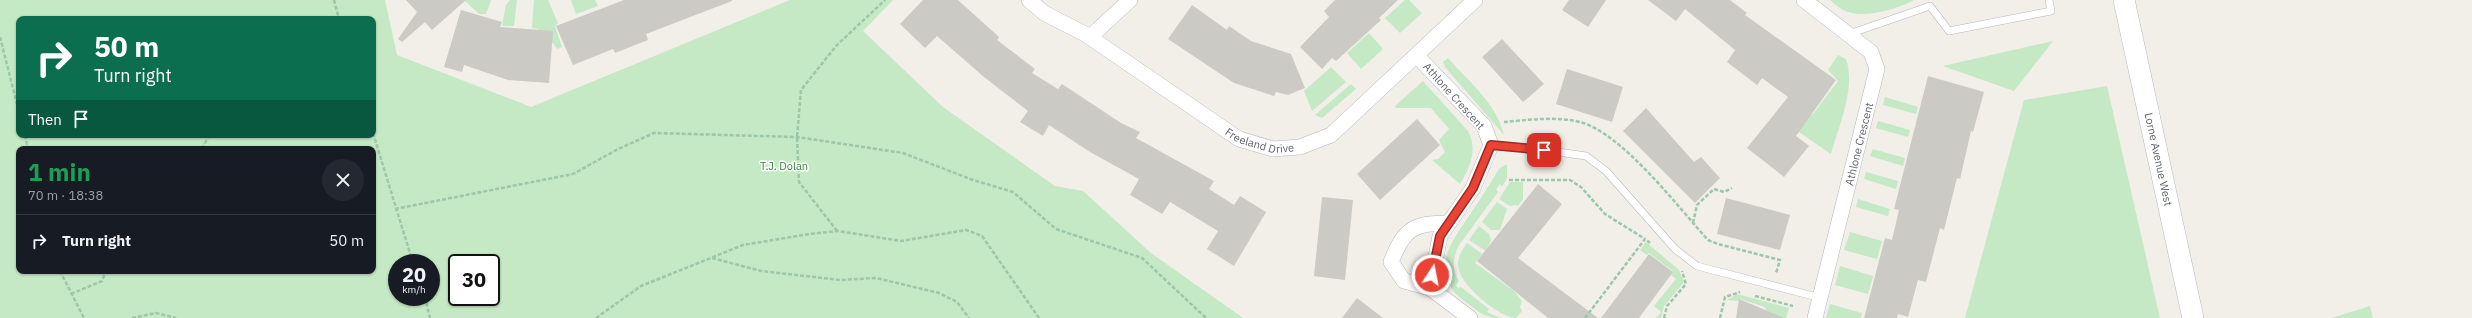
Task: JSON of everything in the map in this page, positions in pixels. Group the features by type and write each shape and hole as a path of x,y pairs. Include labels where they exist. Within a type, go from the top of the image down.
{"main road":[{"name":"Lorne Avenue West","path":"2124,0 2193,318"}],"street":[{"name":"Freeland Drive","path":"1029,0 1044,13 1090,38 1240,139 1273,148 1300,147 1331,135 1475,0"},
{"path":"1090,38 1130,0"},
{"name":"Athlone Crescent","path":"1804,0 1871,52 1877,69 1815,318"},
{"name":"Athlone Crescent","path":"1417,56 1484,126 1491,145"},
{"path":"1430,288 1440,236 1473,188 1491,145"},
{"path":"1448,223 1421,225 1400,240 1391,262 1404,281 1430,288 1470,318"}],"lane":[{"path":"1848,34 1930,6 1949,31 2051,11 2049,0"},
{"path":"1491,145 1530,148 1586,156 1606,171 1675,249 1697,266 1821,298"}],"path":[{"path":"334,0 338,16"},
{"path":"838,231 798,182 797,137 801,90 836,46 885,0"},
{"path":"0,37 16,100"},
{"path":"1504,122 1557,120 1580,122 1598,130 1627,151 1708,240 1780,260 1775,276 1781,278"},
{"path":"395,209 573,174 618,149 654,133 797,137 903,153 973,180 1013,192 1056,229 1142,258 1206,318"},
{"path":"374,138 410,254"},
{"path":"1509,180 1570,180 1581,187 1605,214 1651,243"},
{"path":"1693,223 1697,205 1714,189 1724,192 1732,188"},
{"path":"596,318 641,286 743,245 809,234 838,231 901,241 966,230 982,236 1039,318"},
{"path":"1585,318 1645,238"},
{"path":"711,258 761,271 840,280 876,278 932,291 957,302 969,318"},
{"path":"1664,318 1667,306 1686,284 1682,271 1677,266"},
{"path":"61,274 84,318"},
{"path":"71,294 102,281 105,274"},
{"path":"1720,318 1725,297 1738,291 1745,293"},
{"path":"1752,295 1793,306"},
{"path":"427,306 430,318"},
{"path":"132,318 156,313 176,318"}],"green space":[{"name":"T.J. Dolan","path":"0,0 385,0 397,55 531,107 790,0 893,0 863,31 943,107 1055,186 1083,191 1151,253 1243,318 0,318"},
{"path":"464,0 491,0 486,14 479,14"},
{"path":"510,0 517,0 514,26 502,26 506,5"},
{"path":"534,0 548,0 558,23 555,26 562,47 557,49 553,43 542,42 538,29 532,28"},
{"path":"571,0 595,0 598,6 576,14"},
{"path":"1405,0 1409,0 1422,13 1400,33 1385,18"},
{"path":"1830,0 1914,0 1889,10 1869,14 1859,14 1843,10"},
{"path":"1369,33 1383,49 1361,69 1347,53"},
{"path":"2053,41 2014,91 1943,66"},
{"path":"1838,55 1846,59 1849,70 1849,82 1848,94 1842,119 1831,154 1786,123 1813,114 1838,81 1828,70"},
{"path":"1448,58 1473,84 1488,103 1495,113 1504,135 1445,67 1443,62"},
{"path":"1331,67 1346,82 1312,111 1304,91"},
{"path":"1423,81 1468,131 1471,138 1472,158 1460,184 1432,160 1438,159 1445,152 1439,140 1449,129 1431,108 1396,108 1395,106"},
{"path":"1351,84 1356,89 1322,118 1315,115"},
{"path":"2107,86 2160,318 1965,318 2024,100"},
{"path":"1885,97 1918,107 1916,114 1883,105"},
{"path":"1878,121 1910,130 1908,137 1876,128"},
{"path":"1873,149 1905,158 1903,166 1870,156"},
{"path":"1507,164 1507,178 1502,187 1500,184 1496,189 1498,192 1459,245 1455,254 1454,263 1456,276 1459,281 1456,285 1458,288 1461,287 1489,309 1487,312 1500,318 1494,318 1476,310 1452,289 1446,279 1446,256 1457,234 1499,169"},
{"path":"1866,172 1898,181 1896,189 1864,179"},
{"path":"1510,182 1523,182 1523,199 1518,206 1510,206 1499,199"},
{"path":"1858,199 1890,209 1888,216 1856,207"},
{"path":"1497,202 1507,209 1500,230 1491,230 1482,222"},
{"path":"1479,226 1489,234 1491,240 1486,251 1469,240"},
{"path":"1850,232 1882,241 1877,259 1844,250"},
{"path":"1646,242 1679,270 1684,282 1664,306 1661,318 1656,318 1661,312 1654,306 1676,279 1671,275 1673,271 1649,253 1647,255 1640,250"},
{"path":"1467,243 1482,254 1475,263 1514,291 1522,301 1520,307 1522,311 1516,318 1509,317 1492,307 1474,292 1462,277 1458,266 1459,259"},
{"path":"1840,266 1873,276 1868,294 1835,285"},
{"path":"1737,294 1789,308 1786,318 1769,318 1765,307 1740,299 1739,301 1727,300"},
{"path":"1830,304 1862,313 1861,318 1826,318"},
{"path":"2370,306 2373,318 2332,318"}],"building":[{"path":"406,0 466,0 432,30 425,22 402,42 398,39 417,12"},
{"path":"624,0 732,1 646,34 648,40 615,53 613,49 573,65 556,26"},
{"path":"923,0 958,0 999,37 997,40 1035,69 1032,73 1058,89 1062,84 1121,123 1140,132 1136,138 1214,181 1209,189 1234,205 1240,196 1266,212 1234,266 1207,249 1218,231 1170,202 1162,214 1130,195 1139,179 1090,152 1049,125 1043,136 1020,122 1028,111 984,77 937,36 925,48 900,24"},
{"path":"1335,0 1398,0 1379,18 1381,20 1336,61 1332,58 1322,69 1300,47 1329,17 1324,11"},
{"path":"1569,0 1606,0 1588,27 1562,10"},
{"path":"1648,0 1730,0 1747,13 1745,15 1836,80 1796,136 1809,146 1784,177 1747,148 1788,97 1762,78 1757,85 1727,62 1735,50 1685,9 1676,21"},
{"path":"1192,5 1227,30 1229,26 1251,41 1291,54 1305,88 1288,95 1276,92 1274,96 1234,83 1168,39"},
{"path":"461,10 502,22 500,27 553,31 549,83 508,80 464,65 462,72 444,67"},
{"path":"1502,39 1544,84 1523,102 1482,57"},
{"path":"1567,69 1623,87 1612,122 1556,104"},
{"path":"1928,76 1984,92 1973,132 1971,131 1960,179 1957,178 1944,230 1940,228 1926,282 1918,280 1908,317 1898,314 1897,318 1864,318 1885,238 1892,240 1899,210 1894,209"},
{"path":"1646,108 1694,162 1701,157 1720,178 1695,203 1623,131"},
{"path":"1417,119 1440,145 1380,200 1357,174"},
{"path":"1538,184 1562,204 1518,258 1598,318 1548,318 1477,261"},
{"path":"1322,197 1353,200 1345,280 1314,276"},
{"path":"1726,198 1790,215 1780,250 1717,234"},
{"path":"1649,254 1673,272 1639,318 1601,318"},
{"path":"1357,298 1383,318 1342,318"},
{"path":"1739,299 1784,318 1736,318"}],"route":[{"path":"1432,275 1440,236 1473,188 1491,145 1544,150"}]}
